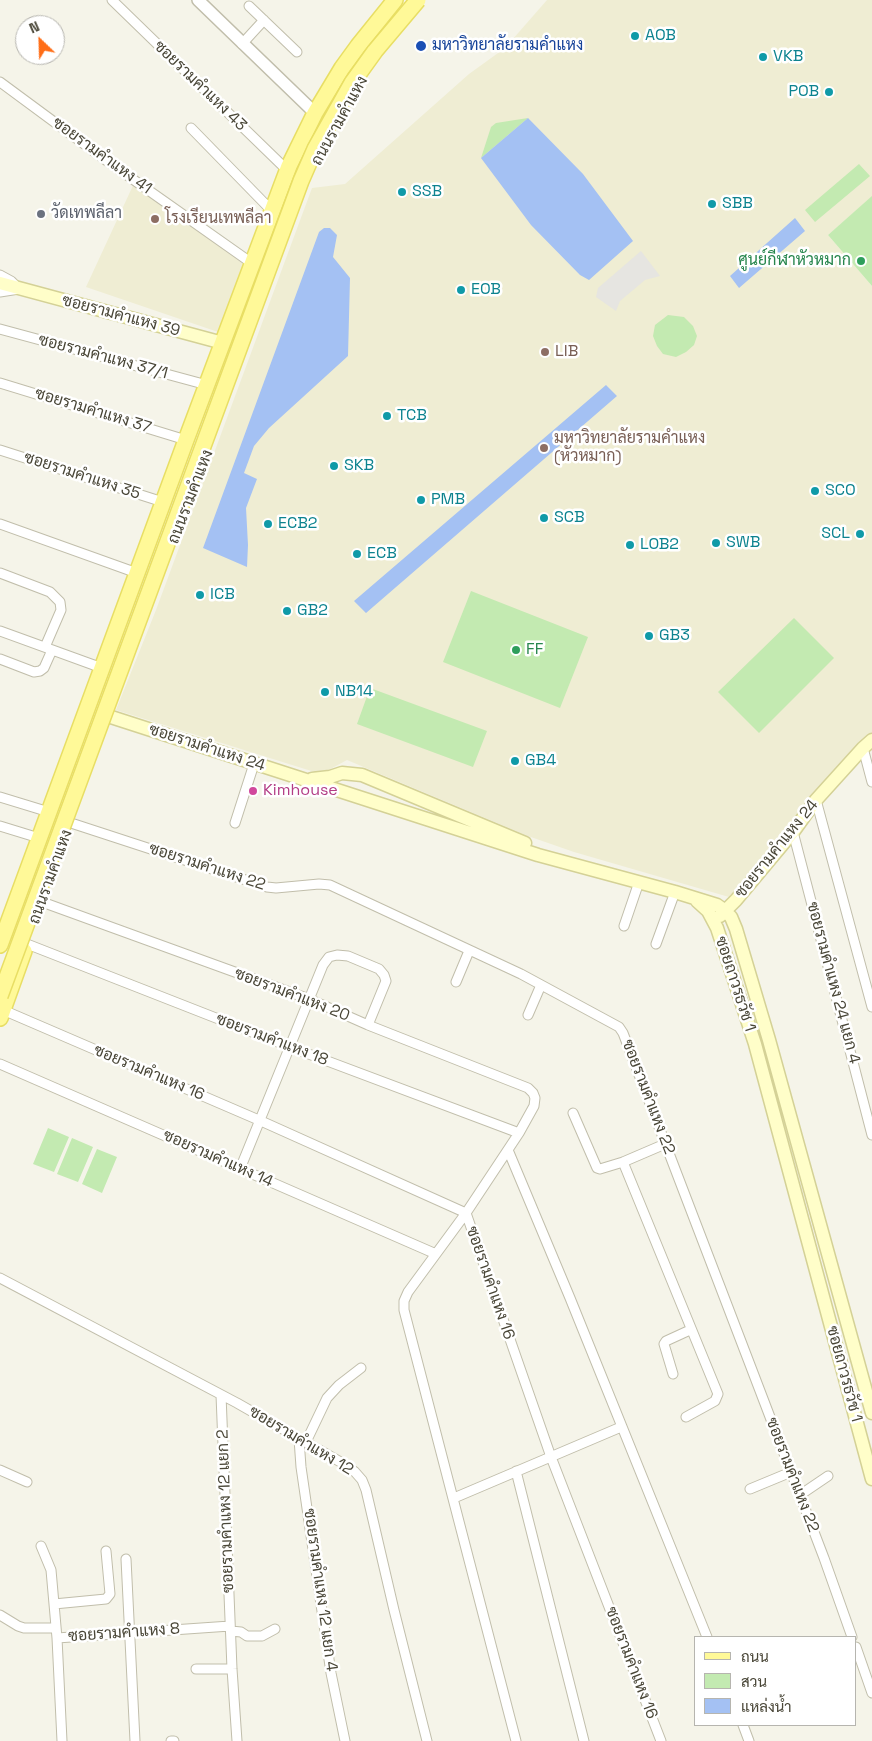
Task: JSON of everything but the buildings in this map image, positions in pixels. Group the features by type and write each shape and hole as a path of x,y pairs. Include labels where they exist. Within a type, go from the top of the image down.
{"main road":[{"name":"ถนนรามคำแหง","path":"1,941 288,169 315,113 338,75 358,46 396,0"},
{"name":"ถนนรามคำแหง","path":"0,965 292,179 307,145 344,80 368,46 407,0"},
{"name":"ถนนรามคำแหง","path":"1,1008 301,181 315,149 352,84 375,51 418,0"},
{"name":"ถนนรามคำแหง","path":"1,1008 27,944 150,607 321,149 356,89 383,50 426,0"},
{"path":"288,169 311,174"},
{"name":"ซอยรามคำแหง 39","path":"0,283 223,343"},
{"path":"223,343 246,350"},
{"path":"84,716 111,717"},
{"name":"ซอยรามคำแหง 24","path":"111,717 426,819 577,866 675,892 717,905 724,910 736,900 793,832 816,800 867,744"},
{"name":"ซอยรามคำแหง 24","path":"304,779 330,777 342,773 362,775 563,858 577,866"},
{"path":"381,784 365,780 361,782 360,790 401,805 426,819"},
{"path":"27,871 50,879"},
{"path":"693,898 720,901 736,900 734,910 736,929"},
{"path":"693,898 708,911 717,928"},
{"name":"ซอยถาวรธวัช 1","path":"872,1413 769,1040 736,929 731,917 724,910 720,916 717,928 755,1044 872,1479"},
{"path":"755,1044 755,1037 766,1035 769,1040"},
{"path":"851,1402 868,1397"}],"street":[{"name":"ซอยรามคำแหง 43","path":"112,0 288,169"},
{"path":"198,0 315,113"},
{"path":"250,6 297,52"},
{"path":"242,44 264,20"},
{"name":"ซอยรามคำแหง 41","path":"0,82 107,161 254,264"},
{"path":"190,128 272,211"},
{"name":"ซอยรามคำแหง 39","path":"0,275 11,281 19,289"},
{"name":"ซอยรามคำแหง 39","path":"0,292 19,289"},
{"name":"ซอยรามคำแหง 37/1","path":"0,329 207,385"},
{"name":"ซอยรามคำแหง 37","path":"0,383 186,440"},
{"name":"ซอยรามคำแหง 35","path":"0,450 163,502"},
{"path":"0,524 138,573"},
{"path":"0,573 50,592 60,602 61,610 44,668 34,672 0,659"},
{"path":"0,631 102,668"},
{"path":"867,744 872,782"},
{"path":"235,823 254,764"},
{"path":"0,797 49,812"},
{"path":"816,800 872,1007"},
{"name":"ซอยรามคำแหง 22","path":"71,823 267,887 330,885 541,985 619,1027 666,1144 852,1636"},
{"path":"0,826 40,838"},
{"name":"ซอยรามคำแหง 24 แยก 4","path":"793,832 872,1135"},
{"path":"624,926 639,882"},
{"path":"656,944 675,892"},
{"name":"ซอยรามคำแหง 20","path":"42,902 309,999 368,1025 528,1088 535,1098 534,1106 519,1133"},
{"name":"ซอยรามคำแหง 18","path":"27,944 290,1047 519,1133"},
{"path":"456,982 469,951"},
{"path":"240,1169 323,965 328,958 338,955 348,956 380,969 384,975 386,981 368,1025"},
{"path":"528,1015 541,985"},
{"name":"ซอยรามคำแหง 16","path":"1,1008 466,1213 551,1456 661,1741"},
{"name":"ซอยรามคำแหง 14","path":"0,1064 436,1254"},
{"path":"573,1114 597,1168 600,1169 623,1162 666,1144"},
{"path":"516,1741 404,1310 404,1301 408,1292 466,1213 519,1133"},
{"path":"508,1150 574,1307 707,1636"},
{"path":"623,1162 690,1330 718,1394 715,1401 686,1417"},
{"name":"ซอยรามคำแหง 12","path":"0,1278 221,1395 355,1472 362,1480 366,1490 427,1741"},
{"path":"673,1374 664,1344 666,1341 690,1330"},
{"path":"302,1440 327,1398 338,1385 362,1368"},
{"name":"ซอยรามคำแหง 12 แยก 2","path":"221,1395 230,1629 237,1741"},
{"path":"454,1498 621,1427"},
{"name":"ซอยรามคำแหง 12 แยก 4","path":"302,1440 301,1467 331,1672 345,1741"},
{"path":"0,1470 27,1482"},
{"path":"516,1471 584,1741"},
{"path":"750,1490 791,1472"},
{"path":"800,1495 828,1476"},
{"path":"41,1546 50,1566 62,1741"},
{"path":"54,1604 106,1599 110,1594 106,1551"},
{"path":"126,1558 135,1741"},
{"name":"ซอยรามคำแหง 8","path":"0,1615 24,1628 56,1633 230,1629 247,1636 262,1636 275,1629"},
{"path":"857,1650 872,1693"},
{"path":"196,1669 232,1669"},
{"path":"743,1726 749,1741"}],"shaded area":[{"name":"มหาวิทยาลัยรามคำแหง (หัวหมาก)","path":"547,0 872,0 872,197 828,235 872,286 872,735 769,854 729,897 574,852 528,836 347,760 321,774 116,710 156,610 312,188 345,184 469,74 505,48"},
{"name":"โรงเรียนเทพลีลา","path":"136,179 250,259 221,333 86,287"},
{"path":"641,251 660,276 645,280 620,301 616,311 596,297 598,288"}],"green space":[{"path":"528,118 481,158 491,127 496,123"},
{"path":"859,164 870,176 815,222 805,210"},
{"name":"ศูนย์กีฬาหัวหมาก","path":"872,196 872,286 828,235"},
{"path":"668,315 684,317 693,326 697,336 694,345 676,357 663,354 653,336 655,325"},
{"name":"FF","path":"471,591 588,637 560,708 443,662"},
{"path":"794,618 834,658 759,733 718,692"},
{"path":"370,688 487,731 473,767 357,724"},
{"path":"48,1128 69,1137 54,1172 33,1164"},
{"path":"72,1138 93,1147 78,1182 57,1174"},
{"path":"97,1149 117,1157 102,1193 82,1184"}],"water":[{"path":"528,118 583,174 633,241 589,280 580,275 531,225 481,158"},
{"path":"795,218 805,231 739,288 730,276"},
{"path":"324,228 330,228 337,235 333,257 350,278 348,356 269,428 254,446 244,473 257,479 246,508 247,567 203,548 319,232"},
{"path":"606,385 617,396 366,613 354,601"}],"place":[{"name":"AOB","path":"635,36"},
{"name":"มหาวิทยาลัยรามคำแหง","path":"421,46"},
{"name":"VKB","path":"763,57"},
{"name":"POB","path":"829,92"},
{"name":"SSB","path":"402,192"},
{"name":"SBB","path":"712,204"},
{"name":"วัดเทพลีลา","path":"41,214"},
{"name":"โรงเรียนเทพลีลา","path":"155,219"},
{"name":"ศูนย์กีฬาหัวหมาก","path":"861,261"},
{"name":"EOB","path":"461,290"},
{"name":"LIB","path":"545,352"},
{"name":"TCB","path":"387,416"},
{"name":"มหาวิทยาลัยรามคำแหง (หัวหมาก)","path":"544,448"},
{"name":"SKB","path":"334,466"},
{"name":"SCO","path":"815,491"},
{"name":"PMB","path":"421,500"},
{"name":"SCB","path":"544,518"},
{"name":"ECB2","path":"268,524"},
{"name":"SCL","path":"860,534"},
{"name":"SWB","path":"716,543"},
{"name":"LOB2","path":"630,545"},
{"name":"ECB","path":"357,554"},
{"name":"ICB","path":"200,595"},
{"name":"GB2","path":"287,611"},
{"name":"GB3","path":"649,636"},
{"name":"FF","path":"516,650"},
{"name":"NB14","path":"325,692"},
{"name":"GB4","path":"515,761"},
{"name":"Kimhouse","path":"253,791"}]}
